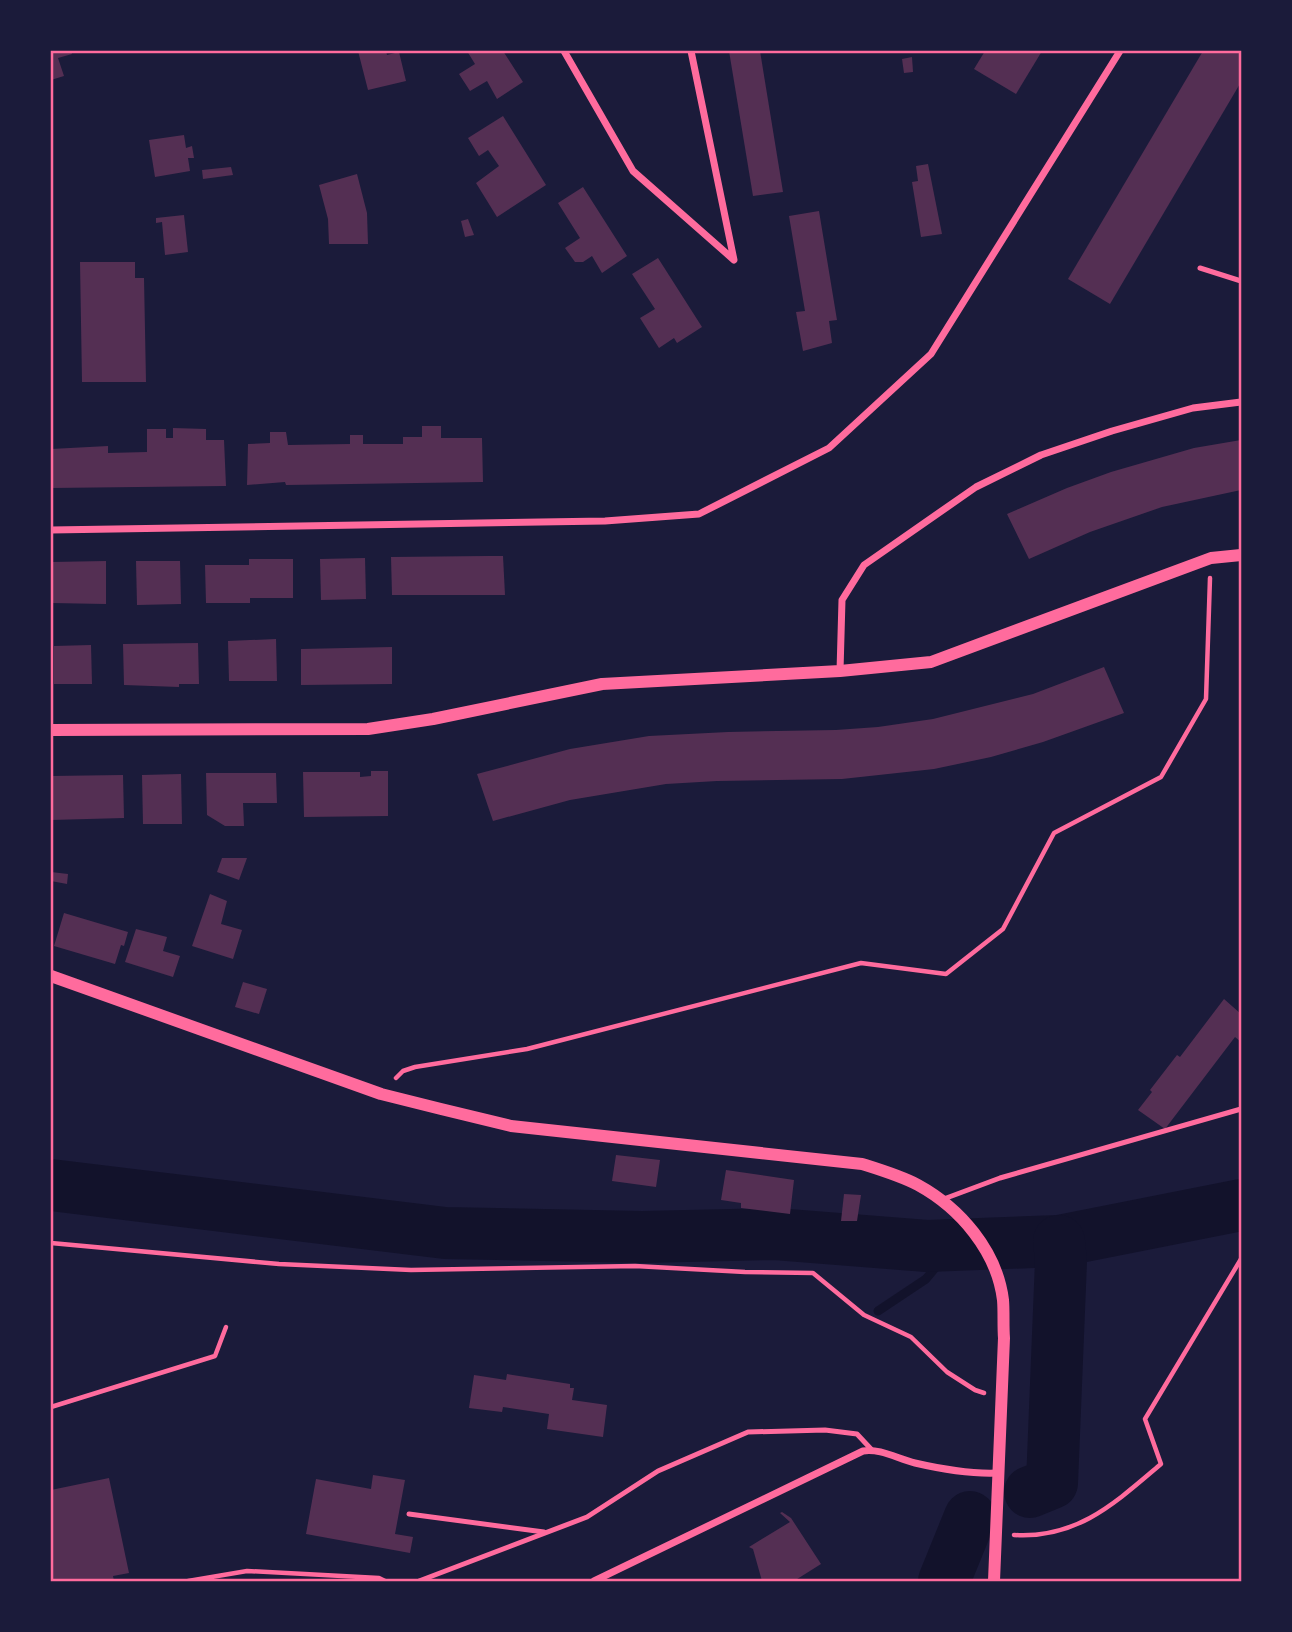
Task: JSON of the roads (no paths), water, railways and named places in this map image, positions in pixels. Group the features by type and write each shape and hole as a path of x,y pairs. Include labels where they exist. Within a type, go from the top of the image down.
{"street":[{"path":"564,51 633,171 734,260 691,51"},
{"path":"51,530 605,521 699,514 829,448 931,354 1120,51"},
{"path":"840,671 842,600 864,565 976,487 1041,455 1112,431 1193,408 1241,402"},
{"path":"51,730 368,729 433,719 602,684 840,671 930,662 1211,558 1241,555"},
{"path":"51,976 381,1094 511,1126 862,1164 900,1177 942,1200 984,1247 995,1270 1003,1298 994,1581"},
{"path":"594,1581 841,1460 871,1449 916,1463 984,1474 997,1473"}],"lane":[{"path":"1200,268 1241,281"},
{"path":"942,1200 1000,1178 1241,1109"},
{"path":"419,1581 586,1517 658,1471 748,1432 825,1430 857,1434 871,1449"},
{"path":"409,1514 547,1532"}],"waterway":[{"path":"51,1185 445,1233 642,1237 775,1234 927,1246 1059,1241 1241,1205"},
{"path":"1030,1492 1052,1483 1061,1261 1059,1241"},
{"path":"878,1311 926,1279 954,1245"},
{"path":"944,1581 970,1517"}]}
